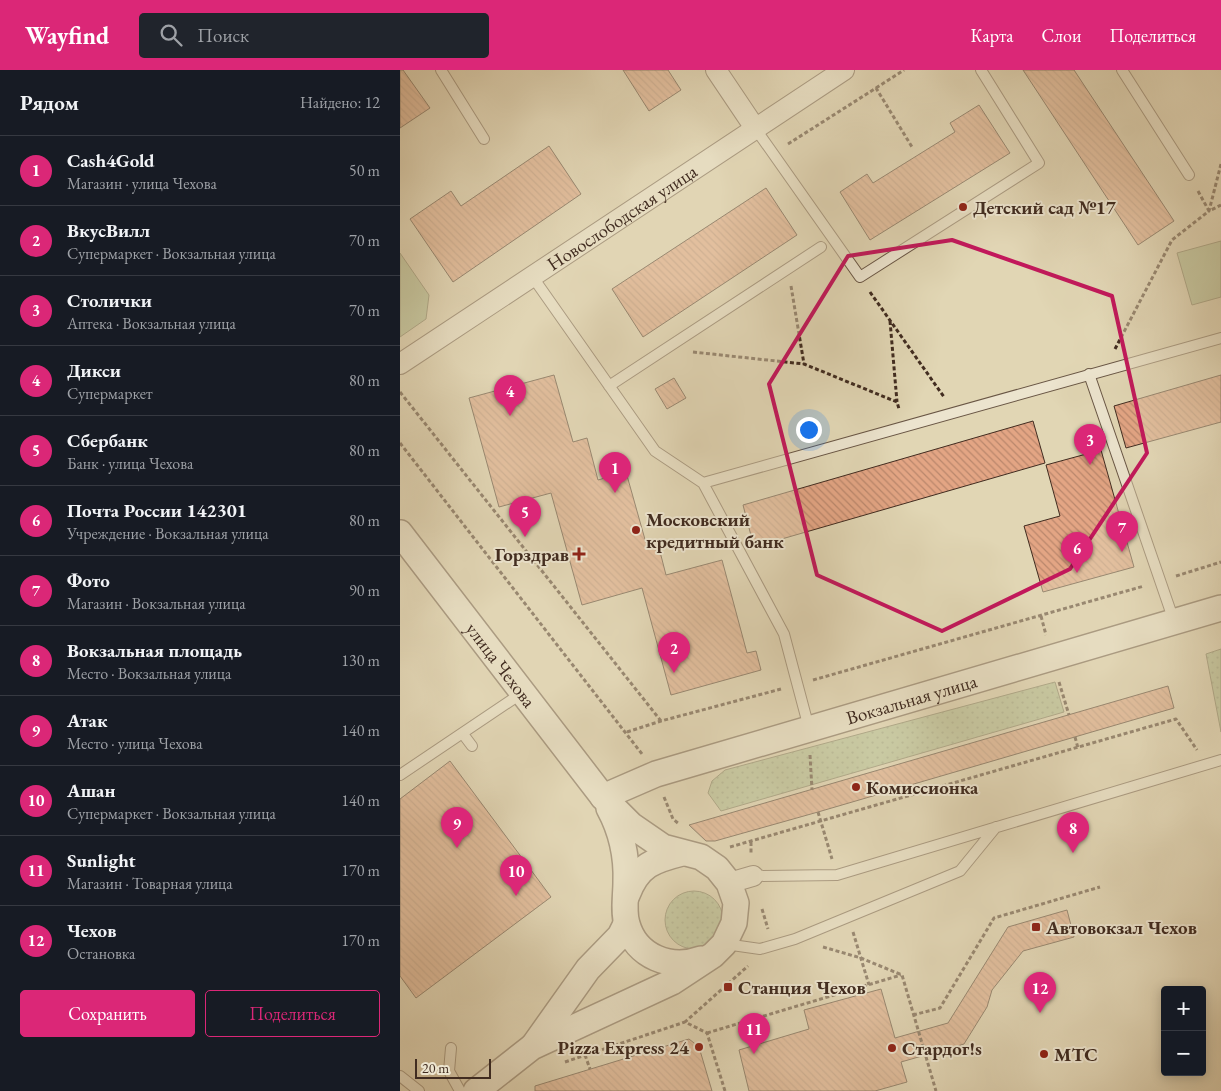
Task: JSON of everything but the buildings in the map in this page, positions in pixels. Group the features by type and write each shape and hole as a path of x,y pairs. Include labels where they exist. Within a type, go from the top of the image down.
{"street":[{"path":"716,70 755,128"},
{"name":"Новослободская улица","path":"400,364 844,70"},
{"name":"улица Чехова","path":"400,533 603,797"},
{"name":"Вокзальная улица","path":"603,797 656,774 1221,608"},
{"path":"603,797 630,824 663,847 684,842"},
{"path":"603,797 620,829 626,870 626,912 635,941 649,956 667,963 690,963 718,949"},
{"path":"476,1091 532,1047 672,982 718,949 734,923 736,903 729,883 718,868 701,858 684,842"},
{"path":"532,1047 588,969 620,936 632,882 642,869 661,859 684,842"},
{"path":"729,883 753,876"}],"lane":[{"path":"441,70 484,139"},
{"path":"755,128 860,277 1039,163 981,70"},
{"path":"1122,70 1189,175"},
{"path":"609,386 821,247"},
{"path":"532,276 656,450 703,484 784,634 809,728"},
{"path":"703,484 1221,338"},
{"path":"1089,374 1174,621"},
{"path":"400,775 522,693"},
{"path":"463,734 472,746"},
{"path":"753,876 837,875 1221,760"},
{"path":"718,949 760,949 795,939 960,871 996,828"},
{"path":"452,1048 449,1070 460,1091"},
{"path":"400,1076 419,1091"}],"path":[{"path":"772,153 904,70"},
{"path":"876,88 912,147"},
{"path":"1209,211 1221,164"},
{"path":"1189,175 1209,211"},
{"path":"1104,370 1172,240 1209,211 1221,205"},
{"path":"788,268 804,364"},
{"path":"860,277 955,412"},
{"path":"890,319 897,402 904,426"},
{"path":"665,349 804,364 897,402"},
{"path":"400,392 661,721"},
{"path":"400,443 627,732 656,774 684,842"},
{"path":"627,732 1161,581 1221,562"},
{"path":"722,849 1176,720 1206,763"},
{"path":"809,728 812,790"},
{"path":"1074,737 1078,748"},
{"path":"818,812 821,822"},
{"path":"590,1069 585,1055 685,1022 752,962 769,934 753,876"},
{"path":"913,1015 940,1008 994,918 1100,887"},
{"path":"795,939 860,958 902,975"},
{"path":"902,975 936,1091"},
{"path":"685,1022 707,1033 902,975"},
{"path":"707,1033 725,1091"}],"highlighted area":[{"path":"952,240 1112,296 1147,453 1070,569 942,631 817,575 769,384 848,256"}],"green space":[{"path":"1221,241 1221,297 1192,305 1177,253"},
{"path":"400,253 429,295 426,319 400,337"},
{"path":"1221,649 1221,732 1206,654"},
{"path":"1055,682 1064,712 721,811 708,793 712,781 725,770"},
{"path":"688,891 700,891 710,895 719,904 723,926 715,941 700,949 688,949 678,945 669,936 665,926 665,914 669,904 678,895"}],"place":[{"name":"Детский сад №17","path":"963,207"},
{"name":"Дикси","path":"510,416"},
{"name":"Столички","path":"1090,465"},
{"name":"Cash4Gold","path":"615,493"},
{"name":"Московский кредитный банк","path":"636,530"},
{"name":"Сбербанк","path":"525,537"},
{"name":"Фото","path":"1122,552"},
{"name":"Горздрав","path":"579,554"},
{"name":"Почта России 142301","path":"1077,573"},
{"name":"ВкусВилл","path":"674,673"},
{"name":"Комиссионка","path":"856,787"},
{"name":"Атак","path":"457,848"},
{"name":"Вокзальная площадь","path":"1073,853"},
{"name":"Ашан","path":"516,896"},
{"name":"Автовокзал Чехов","path":"1036,927"},
{"name":"Станция Чехов","path":"728,987"},
{"name":"Чехов","path":"1040,1013"},
{"name":"Pizza Express 24","path":"699,1047"},
{"name":"Стардог!s","path":"892,1048"},
{"name":"Sunlight","path":"754,1054"},
{"name":"МТС","path":"1044,1054"}]}
